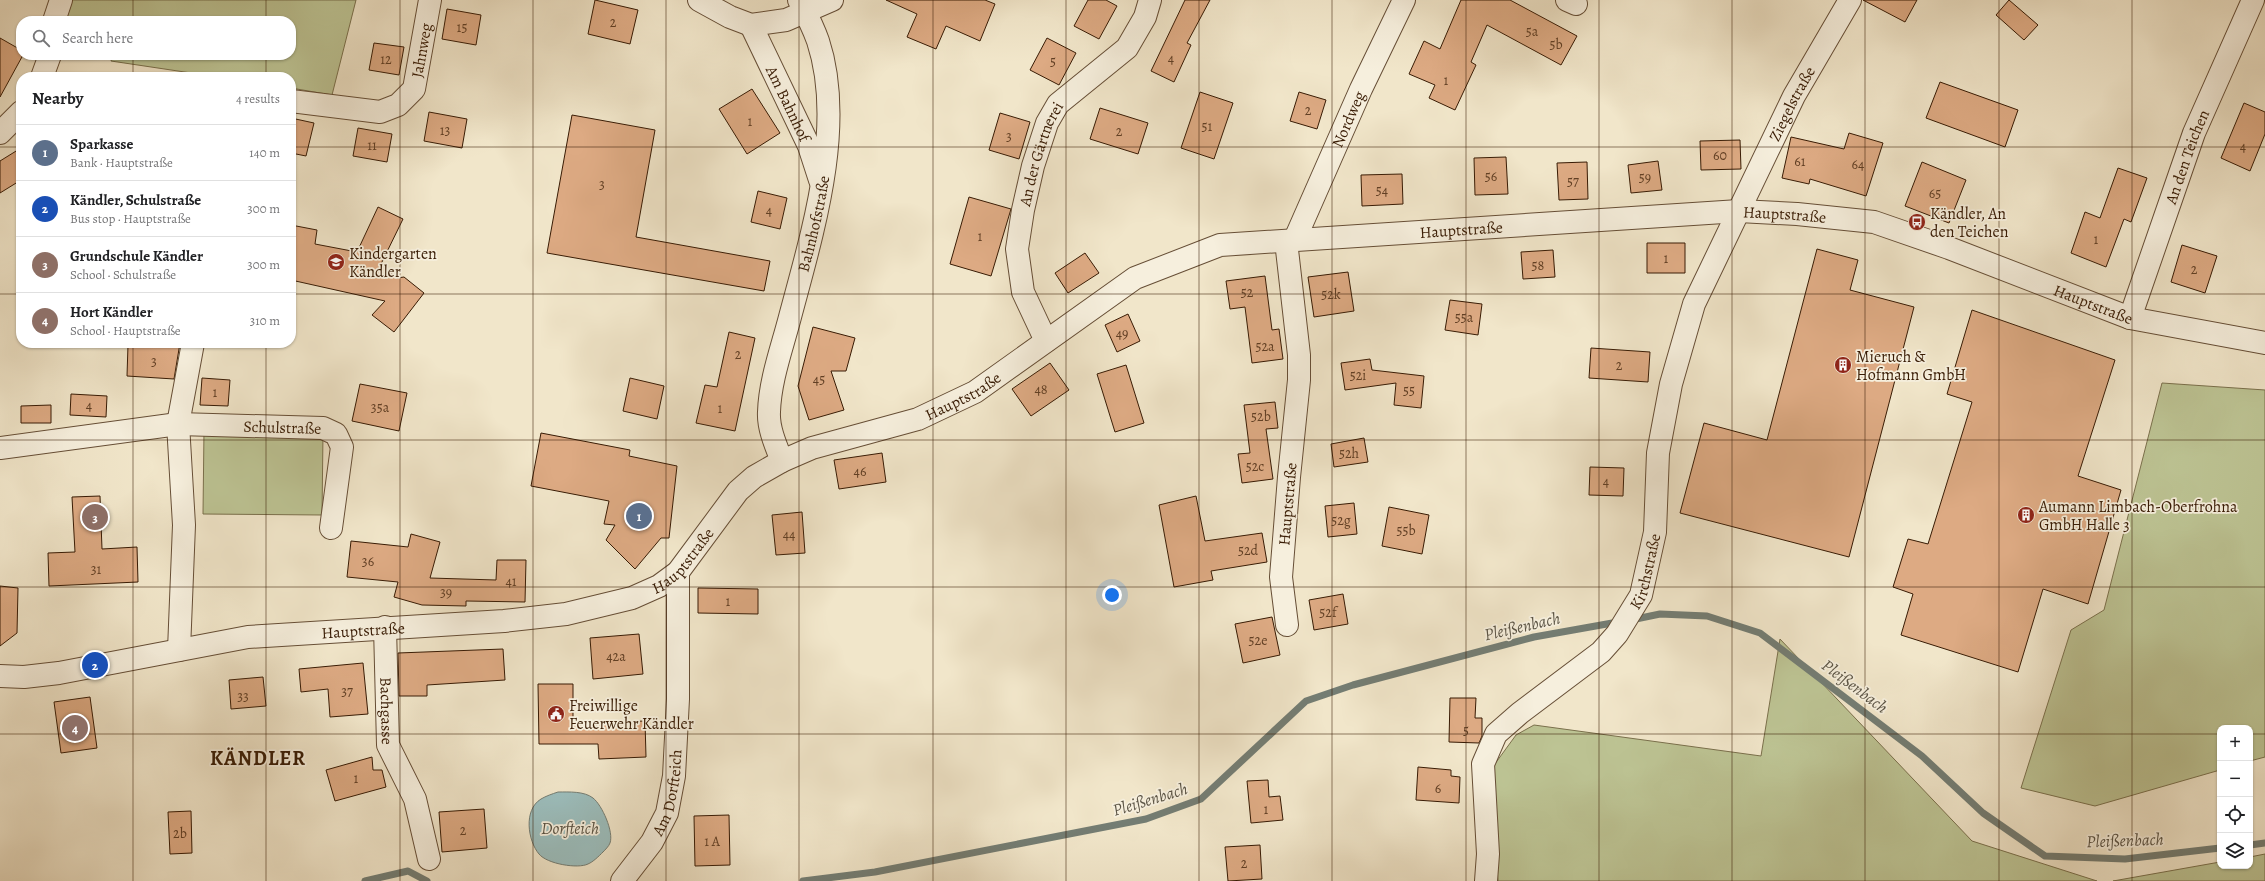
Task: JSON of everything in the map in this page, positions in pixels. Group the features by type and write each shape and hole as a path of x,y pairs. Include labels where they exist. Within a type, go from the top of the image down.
{"street":[{"path":"56,16 61,0"},
{"name":"Jahnweg","path":"296,102 380,112 398,106 414,89 430,0"},
{"path":"699,0 730,17 750,25 786,20 802,6 832,0"},
{"name":"An der Gärtnerei","path":"1046,341 1024,292 1017,249 1023,210 1033,166 1047,123 1058,104 1127,48 1145,17 1150,0"},
{"name":"Nordweg","path":"1290,240 1404,0"},
{"name":"Ziegelstraße","path":"1739,211 1794,96 1850,0"},
{"name":"An den Teichen","path":"2130,318 2194,133 2253,0"},
{"name":"Bahnhofstraße","path":"782,461 773,437 768,412 774,381 803,269 826,167 828,96 818,42 802,6"},
{"name":"Am Bahnhof","path":"750,25 809,146 822,185"},
{"path":"0,133 16,117"},
{"name":"Hauptstraße","path":"0,676 24,677 59,673 248,637 385,627 504,621 566,614 632,598 659,586 678,572 738,491 754,477 782,461 812,448 918,419 975,392 1136,278 1220,245 1739,211 1797,214 1874,222 1949,248 2130,318 2265,343"},
{"name":"Kirchstraße","path":"1486,881 1488,854 1483,764 1496,734 1520,713 1601,652 1617,634 1641,595 1655,532 1658,453 1671,384 1694,304 1739,211"},
{"name":"Hauptstraße","path":"1287,625 1281,577 1299,380 1290,240"},
{"path":"179,650 184,525 178,424 192,348"},
{"name":"Schulstraße","path":"0,448 178,424 323,428 336,434 342,447 331,528"},
{"name":"Am Dorfteich","path":"622,881 655,836 667,812 674,776 678,698 678,572"},
{"name":"Bachgasse","path":"385,627 388,745 415,799 429,859"}],"green space":[{"path":"71,0 356,0 332,95 296,89 296,72 185,72 111,61 296,60 296,16 67,16"},
{"path":"2162,383 2265,390 2265,757 2253,760 2253,725 2217,725 2217,771 2095,806 2021,788 2071,630 2104,610"},
{"path":"204,430 323,433 322,515 203,514"},
{"path":"1780,639 1972,841 2097,881 1498,881 1489,772 1516,735 1534,725 1761,756"},
{"path":"2265,854 2265,881 2113,881 2217,863 2217,869 2253,869 2253,856"}],"water":[{"name":"Dorfteich","path":"558,792 576,792 593,798 600,806 609,826 611,838 610,843 600,855 588,864 570,866 555,863 543,858 535,848 532,841 529,826 532,810 535,804 541,799"}],"building":[{"path":"595,0 638,10 630,44 588,34"},
{"path":"886,0 985,0 995,4 980,41 946,26 936,49 907,37 917,14"},
{"path":"1088,0 1106,0 1117,6 1099,39 1074,26"},
{"path":"1185,0 1210,0 1187,43 1191,45 1174,82 1151,71"},
{"path":"1461,0 1510,0 1577,36 1561,65 1487,25 1471,62 1476,65 1455,110 1429,98 1435,85 1409,74 1424,41 1440,49"},
{"path":"1863,0 1917,0 1905,22"},
{"path":"2009,0 2038,25 2024,40 1996,15"},
{"path":"447,9 481,15 476,45 442,39"},
{"path":"0,38 16,47 16,60 20,60 0,97"},
{"path":"1047,38 1076,53 1059,85 1030,70"},
{"path":"374,43 404,47 399,75 369,70"},
{"path":"1940,82 2018,110 2005,147 1926,118"},
{"path":"752,89 780,133 747,154 719,109"},
{"path":"1200,92 1233,103 1214,159 1181,148"},
{"path":"1299,92 1326,100 1317,129 1290,121"},
{"path":"2244,103 2265,112 2265,134 2250,171 2221,158"},
{"path":"1100,108 1148,123 1138,154 1090,139"},
{"path":"429,112 467,119 462,148 424,141"},
{"path":"1000,113 1030,122 1019,159 989,150"},
{"path":"572,115 655,130 636,237 770,261 764,291 547,253"},
{"path":"296,119 314,123 306,156 296,154"},
{"path":"358,128 392,134 387,162 353,156"},
{"path":"1849,133 1883,143 1866,196 1810,179 1809,184 1782,178 1791,137 1844,149"},
{"path":"1740,140 1741,169 1701,170 1700,141"},
{"path":"16,151 16,183 0,193 0,161"},
{"path":"1506,157 1508,194 1475,195 1474,158"},
{"path":"1658,161 1662,190 1631,193 1628,165"},
{"path":"1587,162 1588,199 1559,200 1557,163"},
{"path":"1922,162 1966,180 1949,223 1905,206"},
{"path":"2118,168 2147,178 2131,222 2124,219 2106,267 2071,253 2085,212 2100,218"},
{"path":"1402,174 1403,204 1362,206 1361,175"},
{"path":"758,191 787,198 780,229 751,222"},
{"path":"969,197 1011,209 991,276 950,264"},
{"path":"378,207 403,219 381,264 397,278 404,277 424,293 394,332 372,315 385,301 296,281 296,226 317,230 315,244 357,252"},
{"path":"1647,243 1685,243 1685,273 1647,273"},
{"path":"2182,245 2217,256 2205,293 2171,282"},
{"name":"Mieruch & Hofmann GmbH","path":"1817,249 1858,260 1850,290 1914,307 1849,557 1680,513 1704,423 1767,440"},
{"path":"1553,250 1555,277 1523,279 1521,252"},
{"path":"1085,253 1099,273 1068,293 1055,273"},
{"path":"1348,272 1354,311 1314,317 1308,277"},
{"path":"1265,276 1272,330 1279,329 1283,359 1252,363 1245,307 1230,309 1226,281"},
{"path":"1450,300 1482,304 1478,335 1445,330"},
{"name":"Aumann Limbach-Oberfrohna GmbH Halle 3","path":"1972,310 2115,360 2078,476 2121,490 2088,604 2043,589 2018,672 1901,635 1913,594 1893,587 1908,539 1928,544 1972,402 1947,394"},
{"path":"1128,314 1140,341 1117,352 1105,325"},
{"path":"813,327 855,338 846,371 831,371 844,410 809,420 798,386"},
{"path":"729,332 755,338 735,431 696,423 705,385 717,387"},
{"path":"128,348 179,348 174,379 127,376"},
{"path":"1591,348 1650,352 1648,382 1589,378"},
{"path":"1370,359 1372,370 1424,376 1421,408 1394,405 1396,383 1345,390 1341,363"},
{"path":"1050,363 1069,390 1031,416 1012,389"},
{"path":"1126,365 1144,423 1115,432 1097,374"},
{"path":"202,378 230,380 228,406 200,405"},
{"path":"630,378 664,386 657,419 623,411"},
{"path":"360,384 407,393 399,431 352,421"},
{"path":"71,394 107,396 106,417 70,415"},
{"path":"1275,402 1278,428 1266,429 1273,479 1242,483 1238,454 1250,453 1244,405"},
{"path":"51,405 51,423 21,423 21,406"},
{"path":"541,433 630,450 629,456 677,466 669,538 661,538 635,569 606,540 615,525 604,524 609,501 531,486"},
{"path":"1364,438 1368,462 1334,467 1331,444"},
{"path":"882,453 886,482 839,489 834,460"},
{"path":"1590,467 1624,468 1623,496 1589,495"},
{"path":"100,496 102,549 137,547 138,582 49,586 48,553 75,552 72,497"},
{"path":"1196,496 1205,541 1262,533 1267,562 1211,571 1213,580 1174,587 1159,505"},
{"path":"1354,503 1357,534 1328,537 1325,506"},
{"path":"1389,507 1429,515 1422,554 1382,546"},
{"path":"802,512 805,553 776,555 772,515"},
{"path":"411,534 440,542 430,578 496,580 497,560 526,560 525,602 466,601 466,606 422,605 394,597 398,582 347,577 351,541 408,547"},
{"path":"0,586 18,588 17,633 0,646"},
{"path":"698,588 758,589 758,614 698,613"},
{"path":"1343,594 1348,624 1314,630 1309,600"},
{"path":"1272,617 1280,655 1243,663 1235,624"},
{"path":"639,634 643,674 593,679 590,638"},
{"path":"503,649 505,680 427,685 427,696 399,696 398,653"},
{"path":"363,663 368,714 330,717 328,689 301,692 299,669"},
{"path":"263,677 266,706 231,709 229,680"},
{"path":"538,684 573,684 573,723 645,721 646,757 599,759 598,744 539,744"},
{"path":"90,697 97,748 61,753 54,702"},
{"path":"1450,698 1476,698 1475,718 1482,718 1482,736 1479,743 1449,742"},
{"path":"372,757 373,770 382,770 386,787 335,801 326,770"},
{"path":"1418,767 1451,770 1451,776 1460,777 1459,803 1416,800"},
{"path":"1268,780 1269,797 1280,796 1283,820 1251,823 1247,781"},
{"path":"484,809 487,848 442,852 439,812"},
{"path":"191,811 192,853 170,854 168,812"},
{"path":"729,815 730,865 695,866 694,816"},
{"path":"1260,845 1262,879 1228,881 1225,847"}],"waterway":[{"name":"Pleißenbach","path":"1631,620 1660,614 1707,616 1760,633 1922,756 1983,813 2045,856 2125,859 2217,848"},
{"name":"Pleißenbach","path":"803,881 875,872 1146,819 1201,799 1306,701 1353,685 1534,637 1618,622"},
{"name":"Pleißenbach","path":"2253,845 2265,843"},
{"name":"Pleißenbach","path":"365,881 408,871 427,881"}],"place":[{"name":"Kändler, An den Teichen","path":"1917,222"},
{"name":"Kindergarten Kändler","path":"336,262"},
{"name":"Mieruch & Hofmann GmbH","path":"1843,365"},
{"name":"Aumann Limbach-Oberfrohna GmbH Halle 3","path":"2026,515"},
{"name":"Sparkasse","path":"639,516"},
{"name":"Grundschule Kändler","path":"95,517"},
{"name":"Kändler, Schulstraße","path":"95,665"},
{"name":"Freiwillige Feuerwehr Kändler","path":"556,714"},
{"name":"Hort Kändler","path":"75,728"}],"district":[{"name":"KÄNDLER","path":"258,758"}]}
